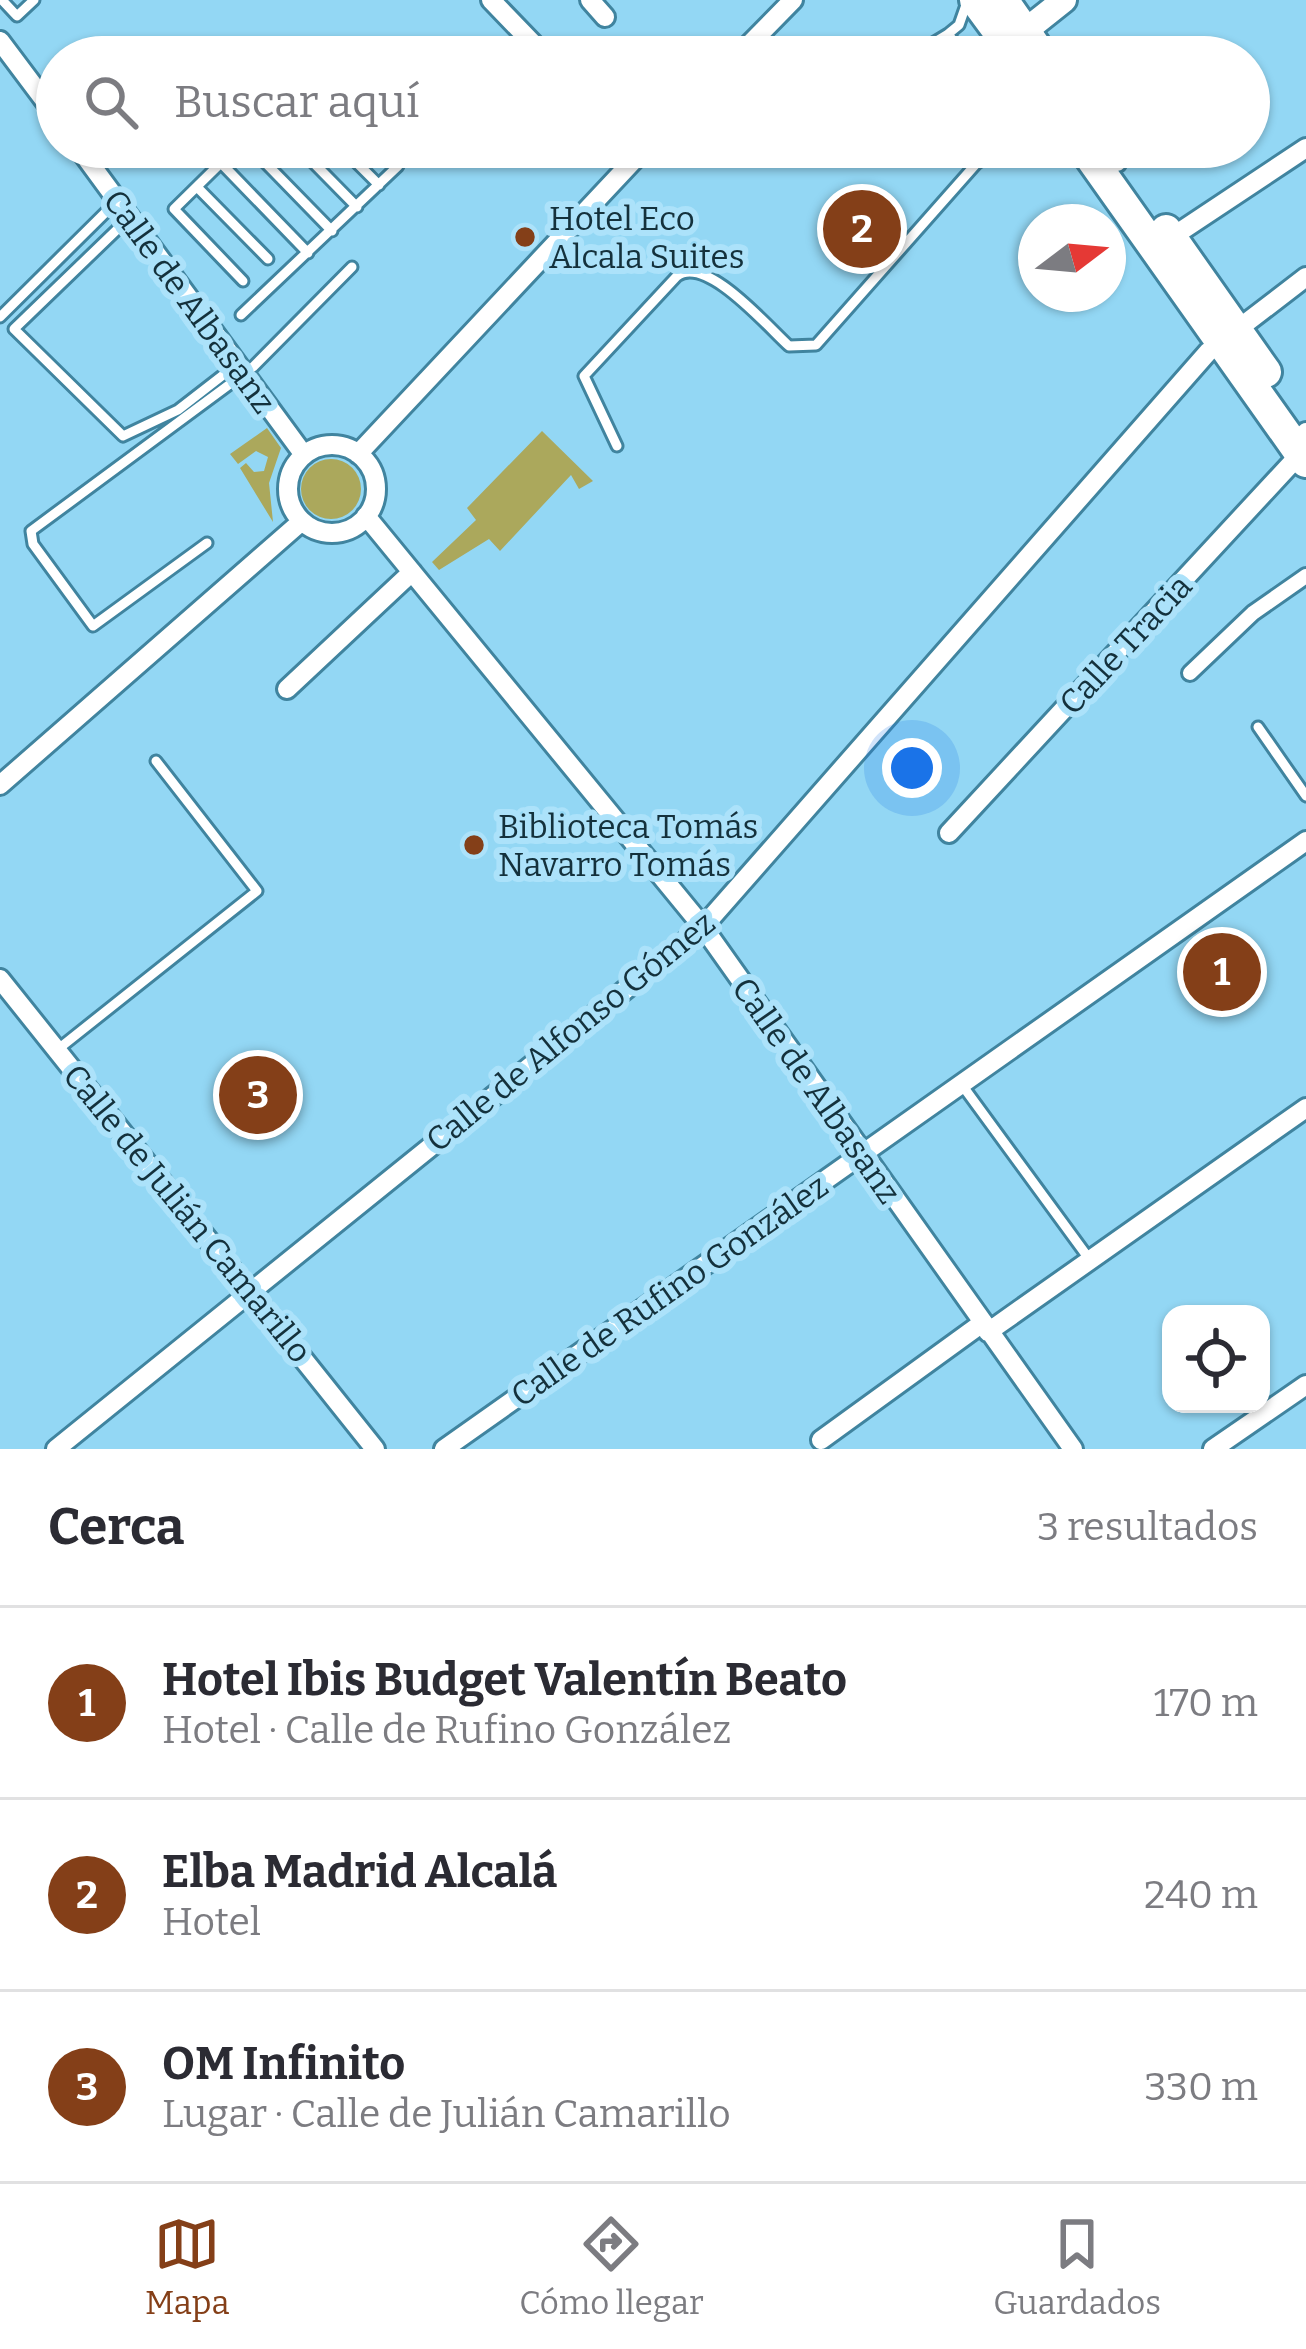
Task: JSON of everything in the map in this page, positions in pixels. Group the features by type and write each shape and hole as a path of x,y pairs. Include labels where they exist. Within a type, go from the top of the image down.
{"main road":[{"path":"971,0 1012,36"},
{"path":"1003,0 1018,36"},
{"path":"1098,168 1228,334 1305,445"},
{"path":"1120,168 1174,240 1228,334 1273,382 1305,445"}],"street":[{"path":"491,0 524,34"},
{"path":"760,0 776,18"},
{"path":"758,36 793,0"},
{"path":"989,0 1017,36"},
{"path":"1028,36 1060,2"},
{"path":"0,42 36,89"},
{"path":"1118,196 1139,209 1161,242 1174,240 1306,148"},
{"name":"Calle de Albasanz","path":"93,168 304,455"},
{"path":"358,454 621,168"},
{"name":"Calle de Alfonso Gómez","path":"56,1449 703,927 1228,334 1306,277"},
{"path":"331,445 358,454 374,477 376,490 366,516 342,532 314,529 302,521 293,509 289,480 304,455 331,445"},
{"name":"Calle Tracia","path":"949,833 1305,445"},
{"name":"Calle de Albasanz","path":"366,516 703,927 1073,1449"},
{"path":"0,785 302,521"},
{"path":"286,689 412,572"},
{"path":"1190,673 1252,613 1306,576"},
{"name":"Calle de Rufino González","path":"444,1449 1306,841"},
{"name":"Calle de Julián Camarillo","path":"0,979 252,1288 375,1449"},
{"path":"821,1440 1090,1261 1306,1108"},
{"path":"1213,1449 1306,1384"}],"lane":[{"path":"2,0 17,16 34,0"},
{"path":"945,36 959,25 971,0"},
{"path":"216,168 175,212 243,281"},
{"path":"226,168 308,254"},
{"path":"270,168 332,231"},
{"path":"319,168 357,207"},
{"path":"362,168 379,185"},
{"path":"241,315 395,168"},
{"path":"617,446 584,376 677,276 686,270 705,271 789,346 816,345 972,168"},
{"path":"197,187 268,259"},
{"path":"0,317 117,201"},
{"path":"129,218 14,329 123,436 178,410 240,370"},
{"path":"207,543 93,626 33,544 31,531 240,370 352,268"},
{"path":"1258,727 1306,796"},
{"path":"57,1050 257,891 155,761"},
{"path":"962,1085 1090,1261"}],"shaded area":[{"path":"267,428 281,448 269,483 273,522 240,468 246,463 254,472 264,471 268,457 256,451 238,464 230,454"},
{"path":"542,431 593,481 579,489 571,475 500,551 489,539 439,570 432,562 476,520 467,508"},
{"path":"331,459 352,468 361,489 352,510 331,519 310,510 301,489 310,468"}],"place":[{"name":"Elba Madrid Alcalá","path":"862,229"},
{"name":"Hotel Eco Alcala Suites","path":"525,237"},
{"name":"Biblioteca Tomás Navarro Tomás","path":"474,845"},
{"name":"Hotel Ibis Budget Valentín Beato","path":"1222,972"},
{"name":"OM Infinito","path":"258,1095"}]}
